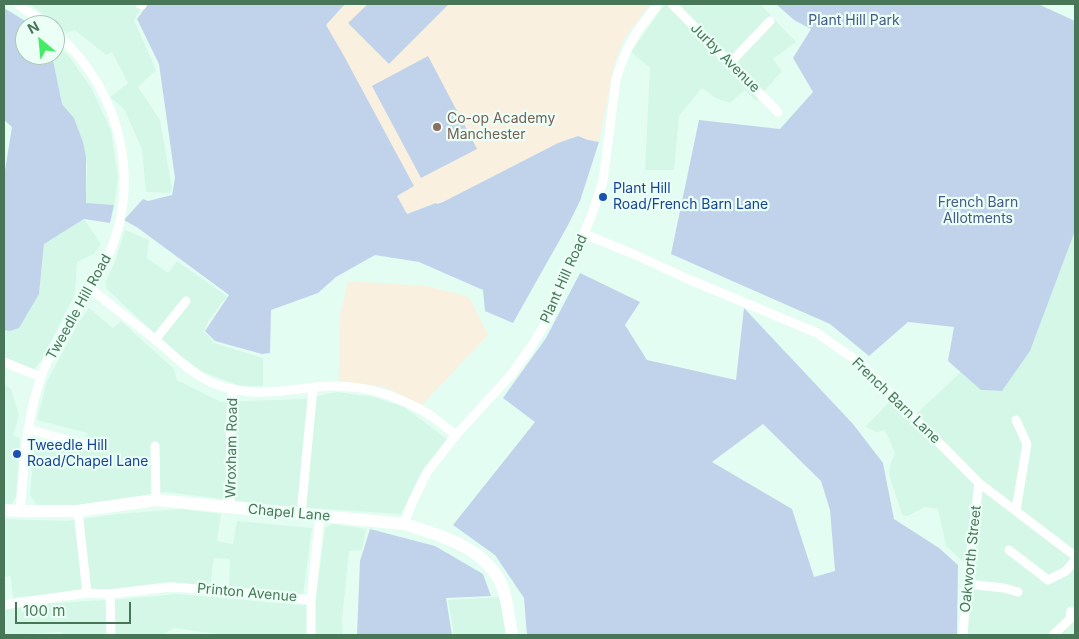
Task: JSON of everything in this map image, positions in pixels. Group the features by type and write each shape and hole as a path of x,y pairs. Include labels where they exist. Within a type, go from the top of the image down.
{"street":[{"path":"17,4 33,15"},
{"name":"Plant Hill Road","path":"404,524 427,472 456,435 510,376 531,347 551,314 584,234 603,181 616,80 621,64 637,32 658,4"},
{"name":"Jurby Avenue","path":"672,4 778,112"},
{"path":"730,63 770,20"},
{"name":"Tweedle Hill Road","path":"20,511 28,429 41,377 52,351 91,289 113,246 122,212 124,186 122,154 112,115 98,84 81,58 65,40"},
{"name":"French Barn Lane","path":"584,234 817,333 860,363 979,483 1075,556"},
{"path":"91,289 194,373 214,383 247,392 266,393 342,386 383,393 402,400 426,413 456,435"},
{"path":"155,340 186,301"},
{"path":"4,362 41,377"},
{"path":"301,514 313,388"},
{"name":"Wroxham Road","path":"230,506 233,389"},
{"path":"1016,420 1027,444 1016,510"},
{"path":"28,429 89,446"},
{"path":"155,446 156,500"},
{"name":"Oakworth Street","path":"963,635 979,483"},
{"name":"Chapel Lane","path":"4,510 78,510 156,500 404,524 432,532 465,546 488,565 503,588 512,635"},
{"path":"78,510 87,593"},
{"path":"311,635 311,600 320,516"},
{"path":"1010,550 1048,580 1066,571 1075,556"},
{"path":"967,584 1004,588 1018,592"},
{"name":"Printon Avenue","path":"4,605 87,593 110,594 171,587 311,600"},
{"path":"110,594 112,635"},
{"path":"1053,635 1072,617"}],"shaded area":[{"path":"30,4 144,4 134,20 156,70 138,87 160,120 172,188 170,193 146,192 142,149 124,109 110,97 128,83 112,52 106,55 75,30 67,33 65,31 65,15 44,15"},
{"name":"Co-op Academy Manchester","path":"345,4 650,4 624,39 614,64 599,142 578,136 558,143 443,202 435,203 407,214 396,196 326,25"},
{"path":"665,4 760,4 796,42 773,59 782,71 756,101 745,90 730,103 716,98 702,88 679,116 674,170 645,170 650,68 631,52"},
{"path":"65,52 92,89 111,131 118,177 114,205 86,204 87,166 83,142 74,118 62,104 54,65 65,65"},
{"path":"84,219 101,244 94,254 77,262 75,294 41,361 33,370 4,357 4,330 10,331 39,294 44,244"},
{"path":"125,230 149,240 147,258 168,273 177,261 227,296 208,322 204,331 214,343 263,358 263,386 240,386 203,372 171,349 107,289 105,283 114,264"},
{"path":"1075,231 1075,635 966,635 972,570 946,546 938,509 925,507 908,516 902,514 889,475 890,465 895,454 889,439 885,430 877,432 865,427 893,398 913,417 961,372 981,390 1002,391 1030,351"},
{"path":"348,281 427,286 469,297 488,335 422,405 385,387 339,381 340,316"},
{"path":"89,308 113,328 121,321 174,369 177,380 221,402 303,399 337,392 374,397 404,407 447,439 419,477 401,514 279,506 166,492 70,506 37,505 30,495 35,439 84,448 87,433 37,420 47,381 79,322"},
{"path":"4,384 11,389 19,415 13,436 20,438 16,497 11,505 4,505"},
{"path":"181,509 221,514 217,541 233,544 237,521 312,528 303,595 229,587 230,559 214,558 210,587 168,582 13,598 11,576 4,577 4,519 68,521 118,514"},
{"path":"333,524 366,529 362,550 349,551 342,621 343,635 224,635 174,628 165,633 165,635 63,635 62,632 4,635 4,606 177,594 315,605 325,528"},
{"path":"499,597 507,635 454,635 448,600"}],"green space":[{"path":"148,4 345,4 326,25 414,186 397,196 407,214 443,202 558,143 578,136 599,142 580,201 513,323 485,311 483,290 419,262 375,255 336,277 318,293 271,310 270,353 262,354 215,341 205,331 229,295 138,228 124,220 143,199 148,201 172,195 175,178 159,64 137,19"},
{"path":"368,4 449,4 389,64 348,23"},
{"path":"776,4 1038,4 1075,21 1075,231 1030,351 1002,391 981,390 948,361 954,327 908,322 869,356 830,324 671,254 699,120 780,129 813,92 793,58 811,29 794,20"},
{"path":"4,8 16,15 15,65 54,65 62,104 74,118 83,142 86,157 86,203 114,205 110,223 84,219 44,244 39,294 19,328 10,331 4,330 4,176 12,127 4,120"},
{"path":"428,56 477,149 421,178 372,86"},
{"path":"580,273 640,302 625,325 647,360 736,380 744,308 853,424 883,463 894,519 939,548 958,565 957,635 527,635 524,598 495,555 453,525 535,422 503,398 546,338","holes":["763,424 821,481 830,510 835,571 814,577 792,509 712,462"]},
{"path":"370,529 435,546 483,574 491,596 446,598 452,635 357,635 360,561"}],"place":[{"name":"Co-op Academy Manchester","path":"437,127"},
{"name":"Plant Hill Road/French Barn Lane","path":"603,197"},
{"name":"Tweedle Hill Road/Chapel Lane","path":"17,454"}],"park label":[{"name":"Plant Hill Park","path":"854,21"},
{"name":"French Barn Allotments","path":"978,212"}]}
